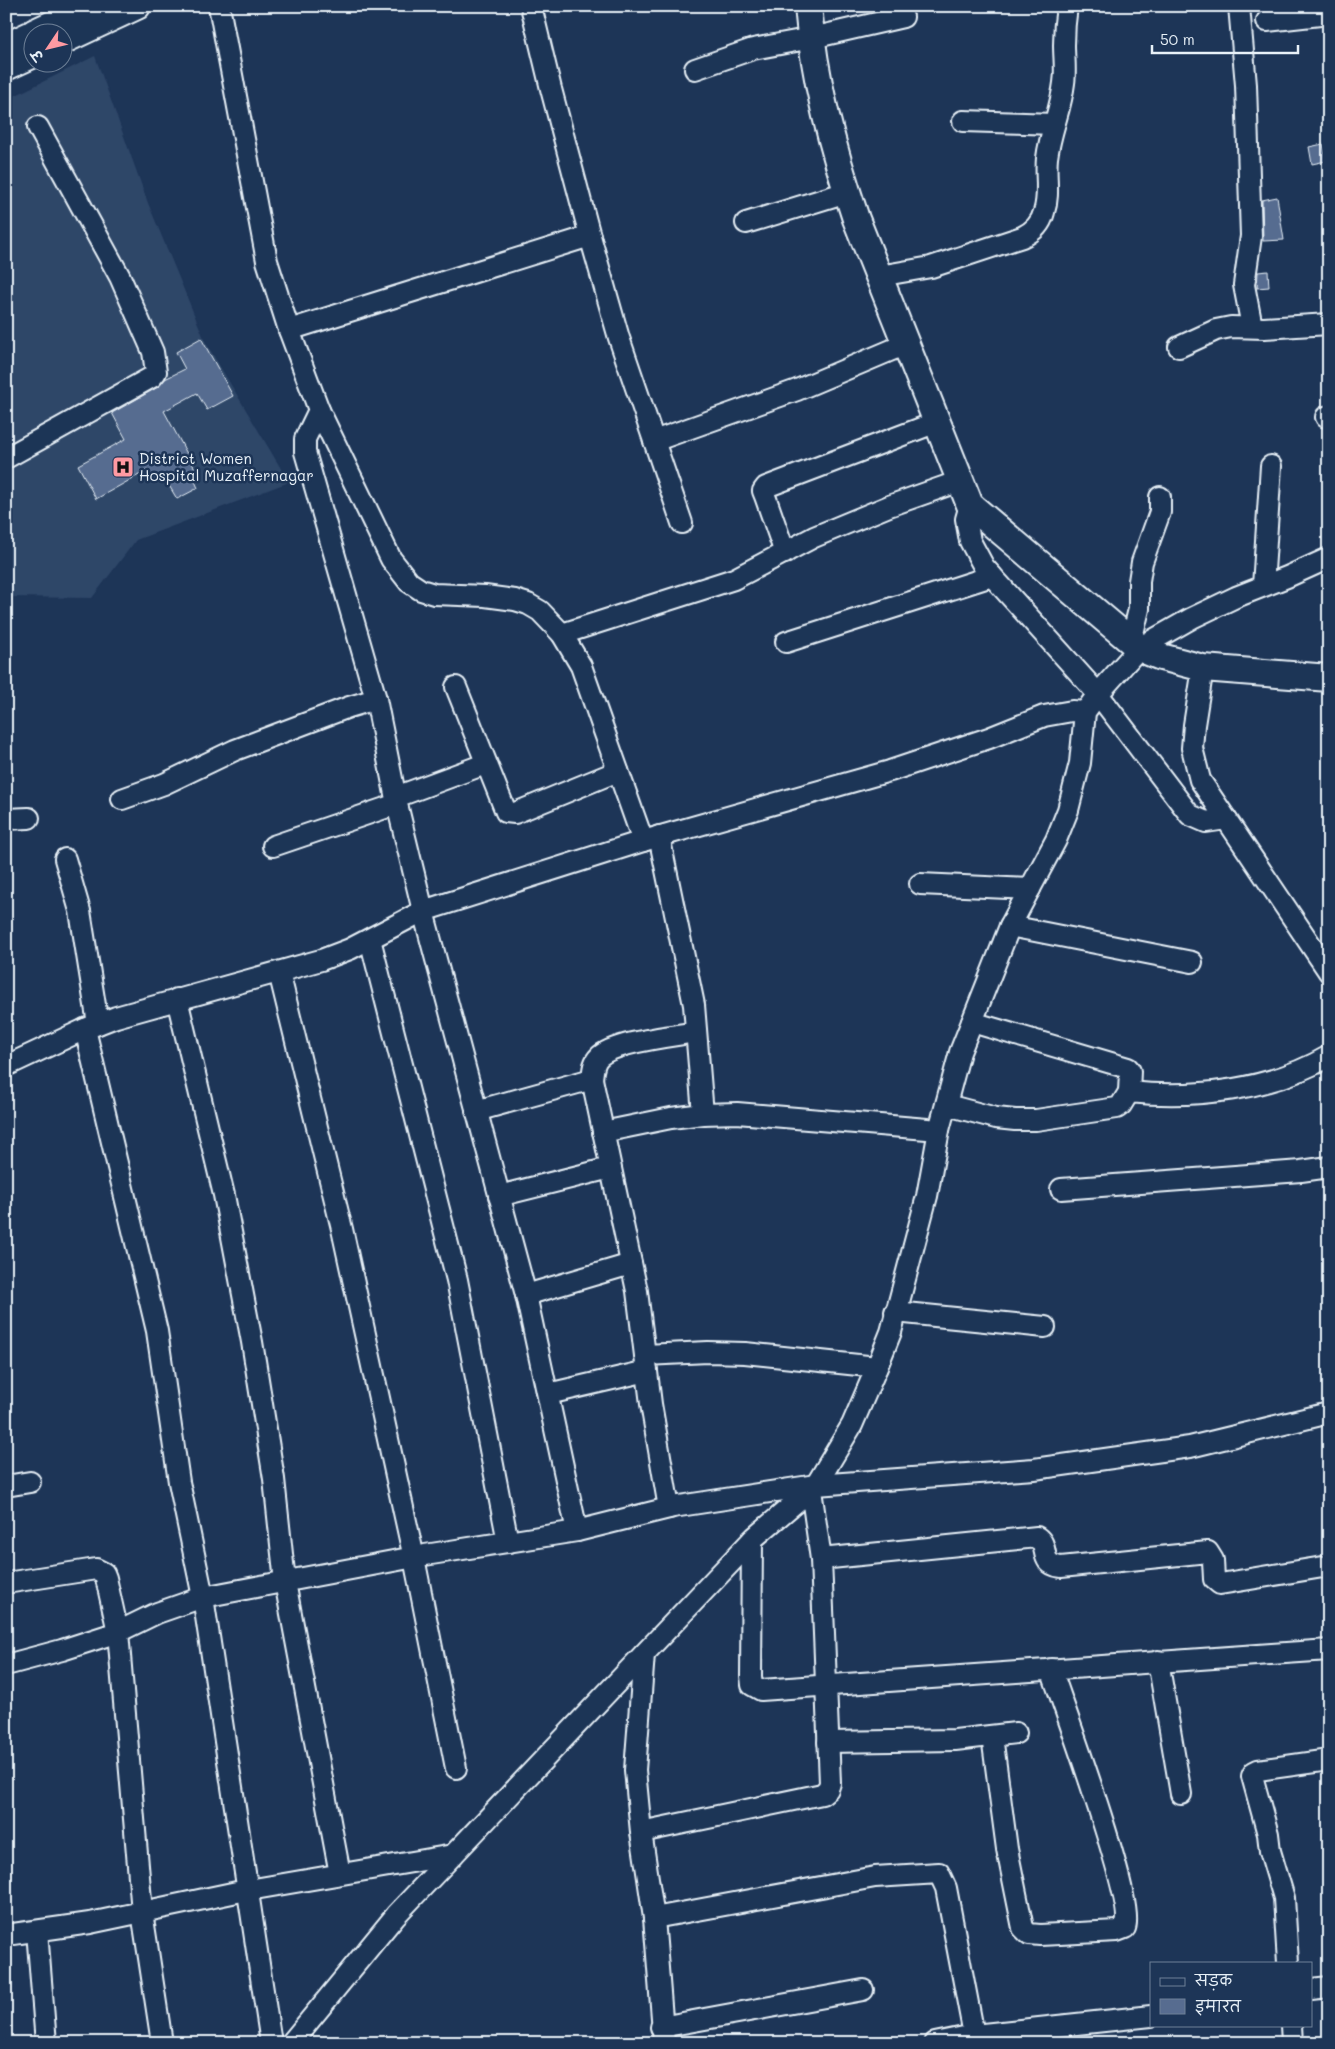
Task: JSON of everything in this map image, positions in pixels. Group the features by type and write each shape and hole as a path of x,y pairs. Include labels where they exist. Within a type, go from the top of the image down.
{"main road":[{"path":"67,22 94,13 137,6"},
{"path":"808,6 820,90 836,158 847,192 970,505 1135,645 1161,657 1203,668 1329,678"},
{"path":"72,32 94,13"},
{"path":"6,46 22,39"},
{"path":"6,67 22,60"}],"street":[{"path":"219,6 268,261 289,330 319,410 391,559 409,582 421,590 434,594 485,596 515,600 528,604 548,617 562,634 581,666 618,771 651,838 694,1005 703,1114"},
{"path":"532,6 550,90 619,338 682,523"},
{"path":"879,276 931,267 1031,233 1038,224 1046,205 1047,161 1064,82 1064,43 1067,6"},
{"path":"1239,6 1246,85 1250,236 1244,285 1252,327"},
{"path":"1267,21 1329,14"},
{"path":"695,69 753,49 812,38 903,17"},
{"path":"962,121 1054,124"},
{"path":"6,458 152,377 156,372 153,352 120,277 38,126"},
{"path":"746,223 847,192"},
{"path":"289,330 590,236"},
{"path":"1179,347 1216,330 1231,327 1264,328 1329,324"},
{"path":"654,441 796,390 906,344"},
{"path":"319,410 307,434 305,452 376,699 396,800 422,911 526,1294 577,1531"},
{"path":"785,553 765,496 764,491 766,487 937,422"},
{"path":"1263,586 1271,466"},
{"path":"562,634 734,579 814,537 889,506 960,481"},
{"path":"1135,645 1142,562 1160,512 1160,497"},
{"path":"970,505 966,519 970,541 984,567 1098,694 1190,815 1206,822 1226,819"},
{"path":"291,2043 396,1915 453,1854 752,1540 814,1487 852,1425 890,1332 927,1196 939,1130 960,1052 1010,926 1056,840 1068,810 1080,763 1085,712 1135,645 1329,558"},
{"path":"786,642 992,576"},
{"path":"1203,668 1192,748 1200,780 1329,972"},
{"path":"456,686 503,809 510,813 515,813 618,771"},
{"path":"122,799 164,784 234,750 349,706 376,699"},
{"path":"6,1066 91,1027 177,999 321,960 370,939 422,911 651,838 890,771 989,738 1044,716 1072,711 1085,712"},
{"path":"273,846 485,764"},
{"path":"6,820 29,818"},
{"path":"65,859 80,911 91,1027 157,1331 180,1482 203,1597 271,2043"},
{"path":"920,884 1030,889"},
{"path":"1010,926 1192,962"},
{"path":"370,939 457,1280 508,1542"},
{"path":"279,972 342,1229 414,1558 456,1768"},
{"path":"177,999 224,1195 252,1342 274,1480 285,1582 340,1874"},
{"path":"947,1105 996,1118 1036,1120 1117,1108 1130,1092 1130,1071 1128,1068 972,1022"},
{"path":"669,1508 646,1363 637,1291 592,1079 593,1066 597,1058 605,1051 696,1032"},
{"path":"1130,1092 1194,1094 1242,1087 1286,1077 1329,1056"},
{"path":"476,1111 592,1079"},
{"path":"603,1132 671,1118 703,1114 737,1113 939,1130"},
{"path":"1061,1190 1301,1171 1329,1167"},
{"path":"499,1196 610,1168"},
{"path":"526,1294 631,1264"},
{"path":"895,1312 1044,1327"},
{"path":"548,1394 646,1363 708,1352 745,1353 877,1367"},
{"path":"6,1665 118,1632 157,1613 203,1597 414,1558 577,1531 669,1508 814,1487 1034,1468 1190,1447 1329,1413"},
{"path":"6,1486 30,1482"},
{"path":"641,1832 822,1794 828,1789 830,1783 821,1560 814,1487"},
{"path":"821,1560 1038,1537 1042,1542 1047,1561 1052,1565 1061,1567 1208,1552 1213,1560 1214,1579 1220,1584 1329,1566"},
{"path":"752,1540 752,1685 761,1690 1329,1650"},
{"path":"6,1583 96,1569 101,1570 106,1578 118,1632 142,1912 162,2043"},
{"path":"644,1654 635,1770 641,1832 654,1918 662,2035 863,1990"},
{"path":"1158,1661 1181,1794"},
{"path":"992,1736 1007,1848 1025,1932 1040,1935 1117,1931 1125,1928 1128,1920 1124,1896 1106,1830 1051,1669"},
{"path":"828,1742 955,1740 1016,1733"},
{"path":"1288,1962 1284,1898 1270,1851 1268,1834 1252,1776 1258,1770 1329,1760"},
{"path":"6,1935 90,1923 247,1891 453,1854"},
{"path":"654,1918 875,1877 939,1873 946,1888 974,2034"},
{"path":"37,1931 46,2043"},
{"path":"1312,1989 1329,1987"},
{"path":"935,2043 974,2034 1150,2016"},
{"path":"1291,2026 1292,2043"}],"shaded area":[{"path":"95,56 148,203 206,343 289,482 136,540 92,598 6,597 6,100 63,72 72,72 72,67"}],"building":[{"path":"1323,144 1326,161 1312,164 1309,147"},
{"path":"1277,197 1284,240 1263,241 1262,200"},
{"path":"1268,271 1269,287 1257,288 1258,272"},
{"path":"201,338 233,396 207,410 197,393 164,411 199,476 194,479 198,488 177,499 164,477 154,483 148,470 96,499 78,465 126,439 112,413 158,387 165,379 185,369 176,352"}],"place":[{"name":"District Women Hospital Muzaffernagar","path":"123,467"}]}
